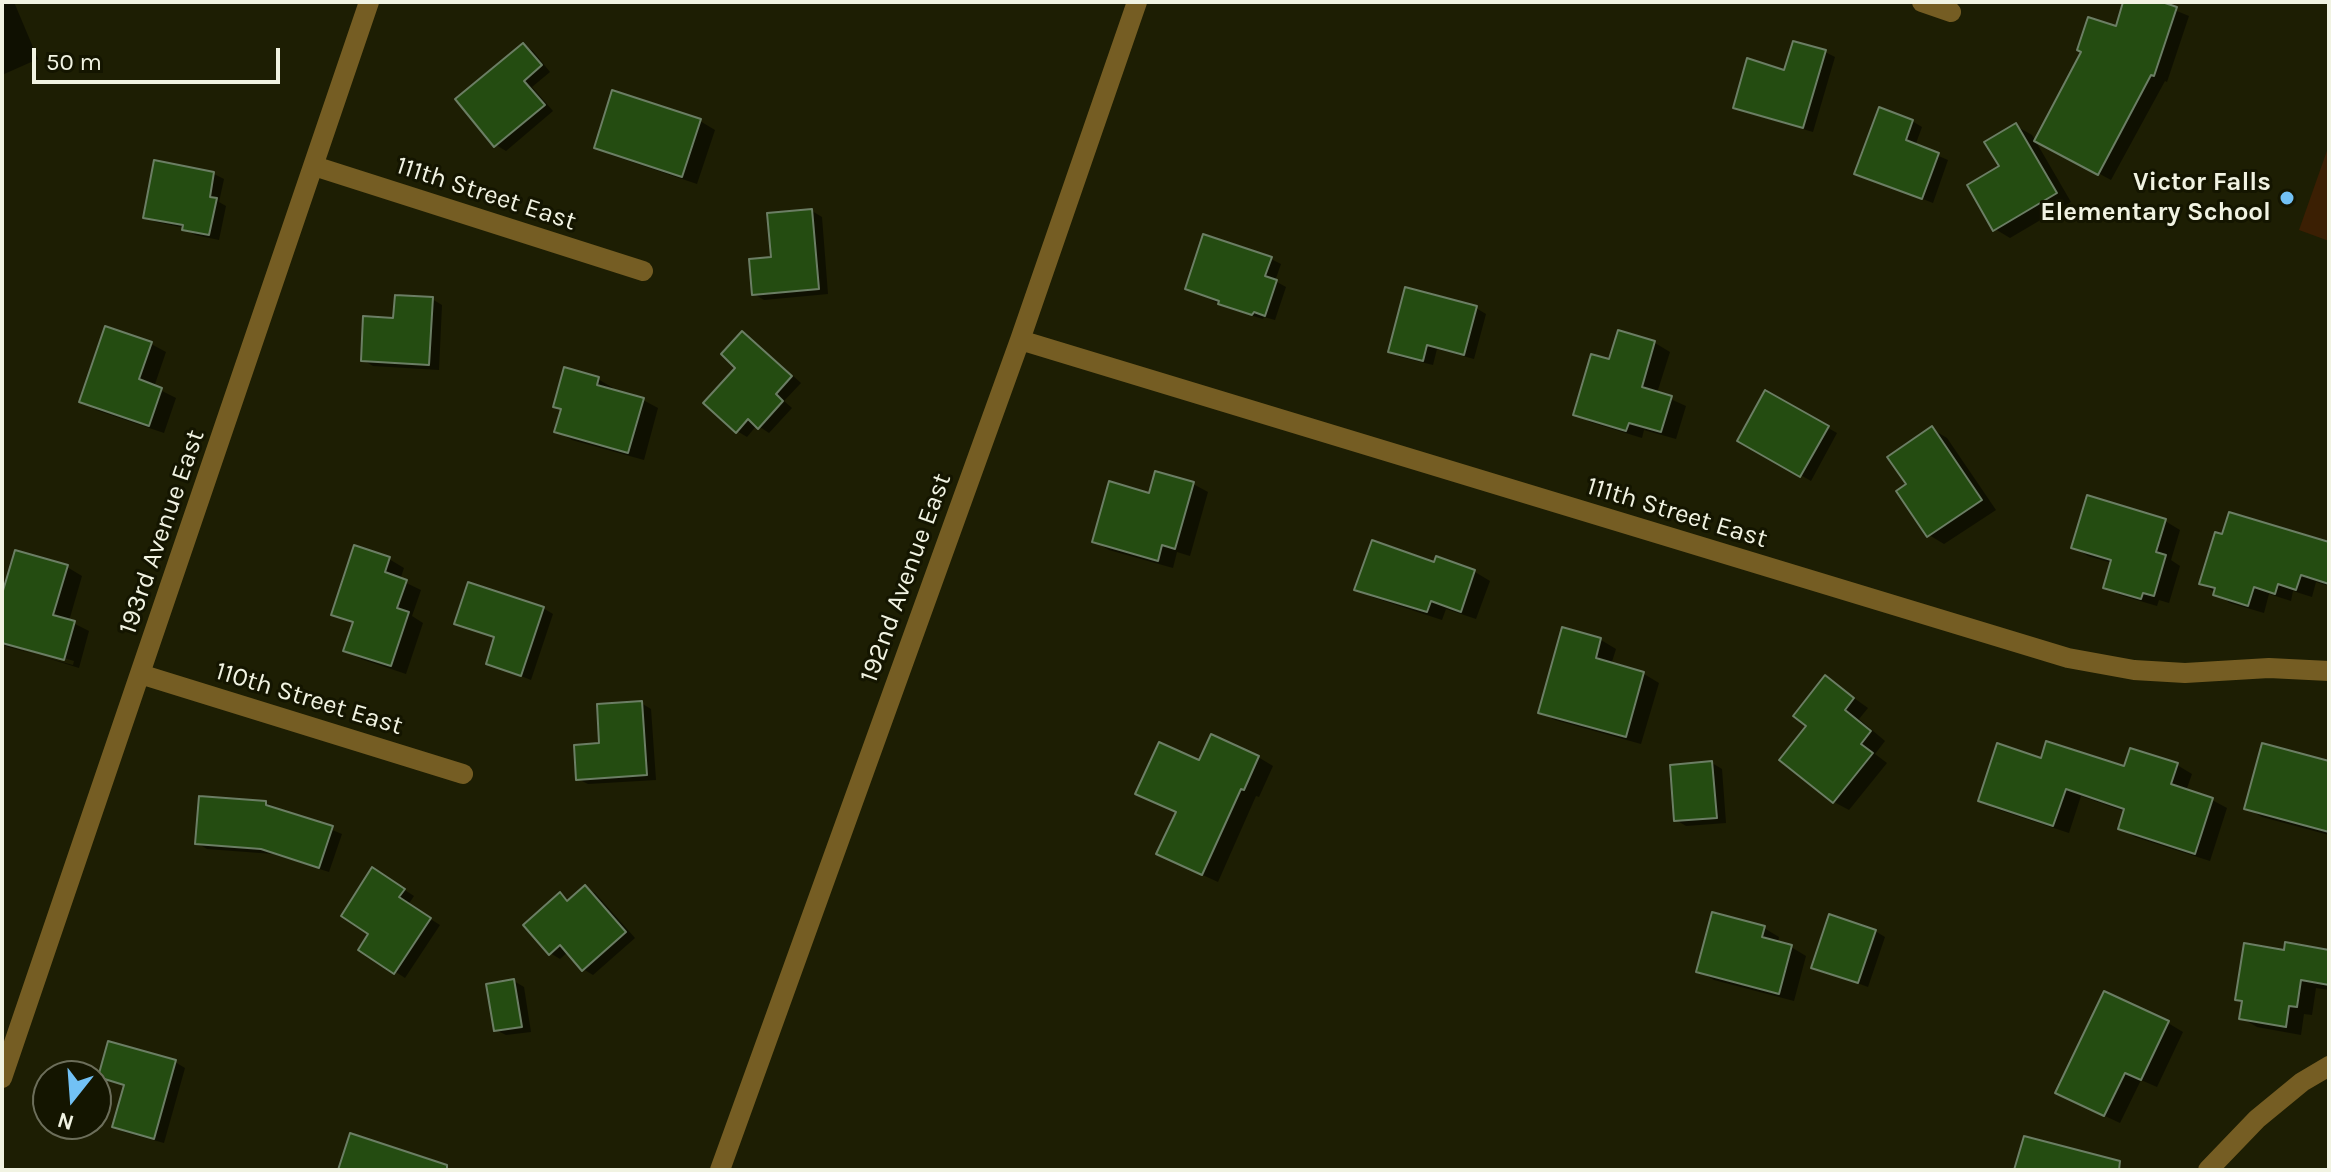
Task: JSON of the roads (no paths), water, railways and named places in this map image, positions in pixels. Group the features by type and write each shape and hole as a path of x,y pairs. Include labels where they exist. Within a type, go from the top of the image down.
{"street":[{"name":"193rd Avenue East","path":"2,1078 369,2"},
{"name":"192nd Avenue East","path":"720,1170 1020,340 1137,2"},
{"path":"1922,2 1951,12"},
{"name":"111th Street East","path":"314,166 643,271"},
{"name":"111th Street East","path":"1020,340 2068,658 2134,670 2185,673 2269,668 2329,671"},
{"name":"110th Street East","path":"140,674 463,774"},
{"path":"2208,1170 2257,1119 2302,1082 2329,1066"}],"place":[{"name":"Victor Falls Elementary School","path":"2287,198"}]}
